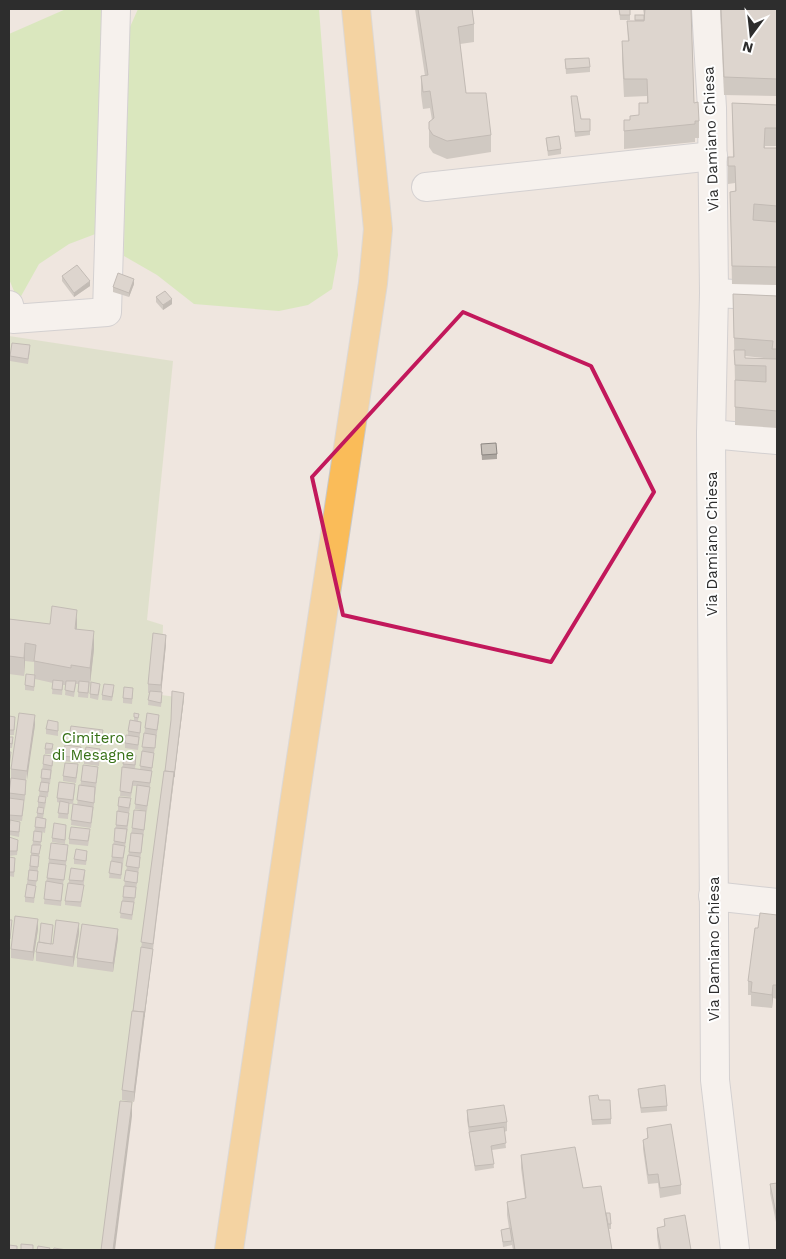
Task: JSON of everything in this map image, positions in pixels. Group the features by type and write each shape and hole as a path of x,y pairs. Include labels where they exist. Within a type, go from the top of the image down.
{"main road":[{"path":"229,1250 373,283 378,229 356,9"}],"street":[{"path":"11,312 108,312 116,9"},
{"name":"Via Damiano Chiesa","path":"706,9 713,156 714,293 711,434 715,1080 735,1250"},
{"path":"712,108 740,109"},
{"path":"426,186 713,156"},
{"path":"714,293 777,296"},
{"path":"711,434 777,440"},
{"path":"713,896 777,903"}],"highlighted area":[{"path":"463,312 591,366 654,492 551,662 343,615 312,477"}],"green space":[{"path":"66,9 104,9 98,233 69,244 39,264 20,298 16,296 9,279 9,34"},
{"path":"138,9 319,9 338,255 332,289 308,305 279,311 194,304 157,275 124,256 126,36"},
{"name":"Cimitero di Mesagne","path":"9,336 173,361 147,620 163,625 161,695 184,698 114,1250 9,1250"}],"building":[{"path":"418,9 472,9 474,24 458,27 466,93 486,93 491,135 447,141 433,135 429,129 429,122 434,118 430,91 423,92 421,76 428,75"},
{"path":"619,9 630,9 630,15 620,15"},
{"path":"645,9 691,9 694,103 698,102 699,121 695,121 695,124 624,131 624,120 630,120 630,116 639,115 639,103 648,103 647,79 624,79 622,41 629,41 627,21 644,21"},
{"path":"721,9 777,9 777,79 724,77"},
{"path":"635,15 644,15 644,20 635,20"},
{"path":"589,58 590,67 566,69 565,59"},
{"path":"571,96 577,96 581,119 590,119 590,131 575,132"},
{"path":"732,103 777,105 777,128 765,128 764,148 777,148 777,206 754,204 753,220 777,222 777,267 732,266 730,192 736,191 735,166 728,166 728,157 734,157"},
{"path":"559,136 561,149 548,151 546,138"},
{"path":"77,265 90,281 74,293 62,276"},
{"path":"118,273 134,279 129,293 113,287"},
{"path":"165,291 172,299 163,305 156,297"},
{"path":"733,294 777,296 777,349 772,349 773,341 734,338"},
{"path":"12,343 30,345 28,359 10,356"},
{"path":"734,350 745,350 745,358 777,359 777,411 735,407 735,380 766,382 766,366 735,365"},
{"path":"496,443 497,454 482,455 481,444"},
{"path":"52,606 77,610 75,629 94,631 90,668 71,665 71,668 34,661 36,645 25,643 24,658 9,656 9,619 50,624"},
{"path":"153,633 166,635 161,685 148,684"},
{"path":"26,674 35,675 34,687 25,685"},
{"path":"53,680 63,681 62,690 52,689"},
{"path":"66,681 76,681 74,692 65,690"},
{"path":"79,681 89,682 88,693 78,692"},
{"path":"91,682 100,684 98,695 90,694"},
{"path":"104,684 114,685 112,697 102,695"},
{"path":"124,687 133,688 132,699 123,698"},
{"path":"150,691 162,692 161,703 148,700"},
{"path":"172,691 184,693 174,777 174,772 165,771 171,720"},
{"path":"19,713 35,715 27,771 11,769"},
{"path":"134,713 139,714 138,718 134,717"},
{"path":"147,713 159,715 157,730 145,728"},
{"path":"9,716 15,717 14,730 9,730"},
{"path":"48,720 58,722 58,731 46,729"},
{"path":"130,720 141,722 140,733 128,731"},
{"path":"71,726 103,730 101,741 69,737"},
{"path":"144,733 156,735 155,748 142,747"},
{"path":"126,735 139,737 138,745 125,743"},
{"path":"9,737 13,737 12,744 9,743"},
{"path":"46,743 53,744 52,749 45,749"},
{"path":"65,745 81,747 80,758 63,756"},
{"path":"86,747 100,749 99,761 84,759"},
{"path":"142,751 154,753 152,768 140,766"},
{"path":"124,753 136,755 135,765 123,764"},
{"path":"44,755 53,756 52,766 43,764"},
{"path":"65,763 78,764 76,778 63,776"},
{"path":"83,765 98,767 96,783 81,781"},
{"path":"122,767 152,771 150,783 133,781 131,793 120,791"},
{"path":"42,769 51,770 50,779 41,778"},
{"path":"164,771 174,772 153,944 141,942"},
{"path":"11,778 26,780 25,795 9,793"},
{"path":"41,782 49,783 48,792 39,791"},
{"path":"59,782 75,784 73,800 57,798"},
{"path":"79,785 95,787 94,803 77,800"},
{"path":"137,785 150,787 147,806 135,804"},
{"path":"39,796 46,797 45,803 38,802"},
{"path":"119,797 131,798 129,808 118,806"},
{"path":"9,798 24,800 22,816 9,815"},
{"path":"60,801 69,803 68,814 58,813"},
{"path":"73,804 93,807 91,823 71,820"},
{"path":"38,807 44,808 43,814 37,813"},
{"path":"134,810 146,811 144,830 132,828"},
{"path":"117,811 129,813 127,826 116,825"},
{"path":"36,817 46,819 45,828 35,827"},
{"path":"10,820 20,822 19,832 9,831"},
{"path":"54,823 66,825 65,840 52,838"},
{"path":"71,827 90,829 88,841 69,839"},
{"path":"115,828 127,829 125,843 114,841"},
{"path":"34,831 42,832 41,842 33,841"},
{"path":"131,833 143,834 141,853 129,852"},
{"path":"9,837 18,840 17,851 9,851"},
{"path":"51,843 68,845 66,861 49,859"},
{"path":"113,844 125,846 123,858 112,857"},
{"path":"32,845 41,845 39,854 31,853"},
{"path":"76,849 87,851 86,861 74,859"},
{"path":"31,855 39,856 38,867 30,866"},
{"path":"128,855 140,857 139,868 126,866"},
{"path":"9,857 15,858 14,872 9,872"},
{"path":"111,861 122,863 121,875 109,873"},
{"path":"49,863 66,865 64,880 47,878"},
{"path":"71,868 85,870 83,881 69,880"},
{"path":"29,870 38,871 37,881 28,880"},
{"path":"126,870 138,872 137,883 124,881"},
{"path":"46,881 63,884 61,901 44,899"},
{"path":"68,883 84,885 81,902 65,901"},
{"path":"27,884 36,886 34,898 25,897"},
{"path":"124,886 136,887 135,898 123,897"},
{"path":"122,901 134,902 132,915 120,913"},
{"path":"760,913 777,915 777,985 773,985 772,995 751,992 752,982 748,981 755,928 758,928"},
{"path":"15,916 38,919 33,952 11,949"},
{"path":"9,920 12,920 10,939 9,939"},
{"path":"56,920 79,923 73,957 36,952 38,942 53,944"},
{"path":"41,923 53,925 51,944 39,942"},
{"path":"82,924 118,929 113,963 77,958"},
{"path":"141,947 153,949 144,1017 144,1012 133,1011"},
{"path":"132,1011 144,1012 134,1092 122,1090"},
{"path":"665,1085 667,1106 641,1108 638,1089"},
{"path":"598,1095 599,1100 610,1100 611,1119 592,1120 589,1096"},
{"path":"120,1101 132,1102 113,1250 101,1250"},
{"path":"504,1105 507,1122 469,1127 467,1110"},
{"path":"671,1124 681,1185 660,1188 658,1174 648,1175 643,1140 648,1138 647,1128"},
{"path":"504,1127 506,1143 491,1146 494,1164 475,1166 469,1132"},
{"path":"575,1147 583,1188 601,1186 612,1250 515,1250 507,1202 526,1198 521,1155"},
{"path":"777,1183 777,1218 770,1184"},
{"path":"606,1213 610,1213 611,1224 608,1224"},
{"path":"685,1215 691,1250 661,1250 657,1228 665,1226 664,1219"},
{"path":"510,1228 512,1241 503,1242 501,1230"},
{"path":"21,1244 33,1245 33,1250 21,1250"},
{"path":"9,1245 17,1246 17,1250 9,1250"},
{"path":"38,1246 50,1248 49,1250 37,1250"}]}
